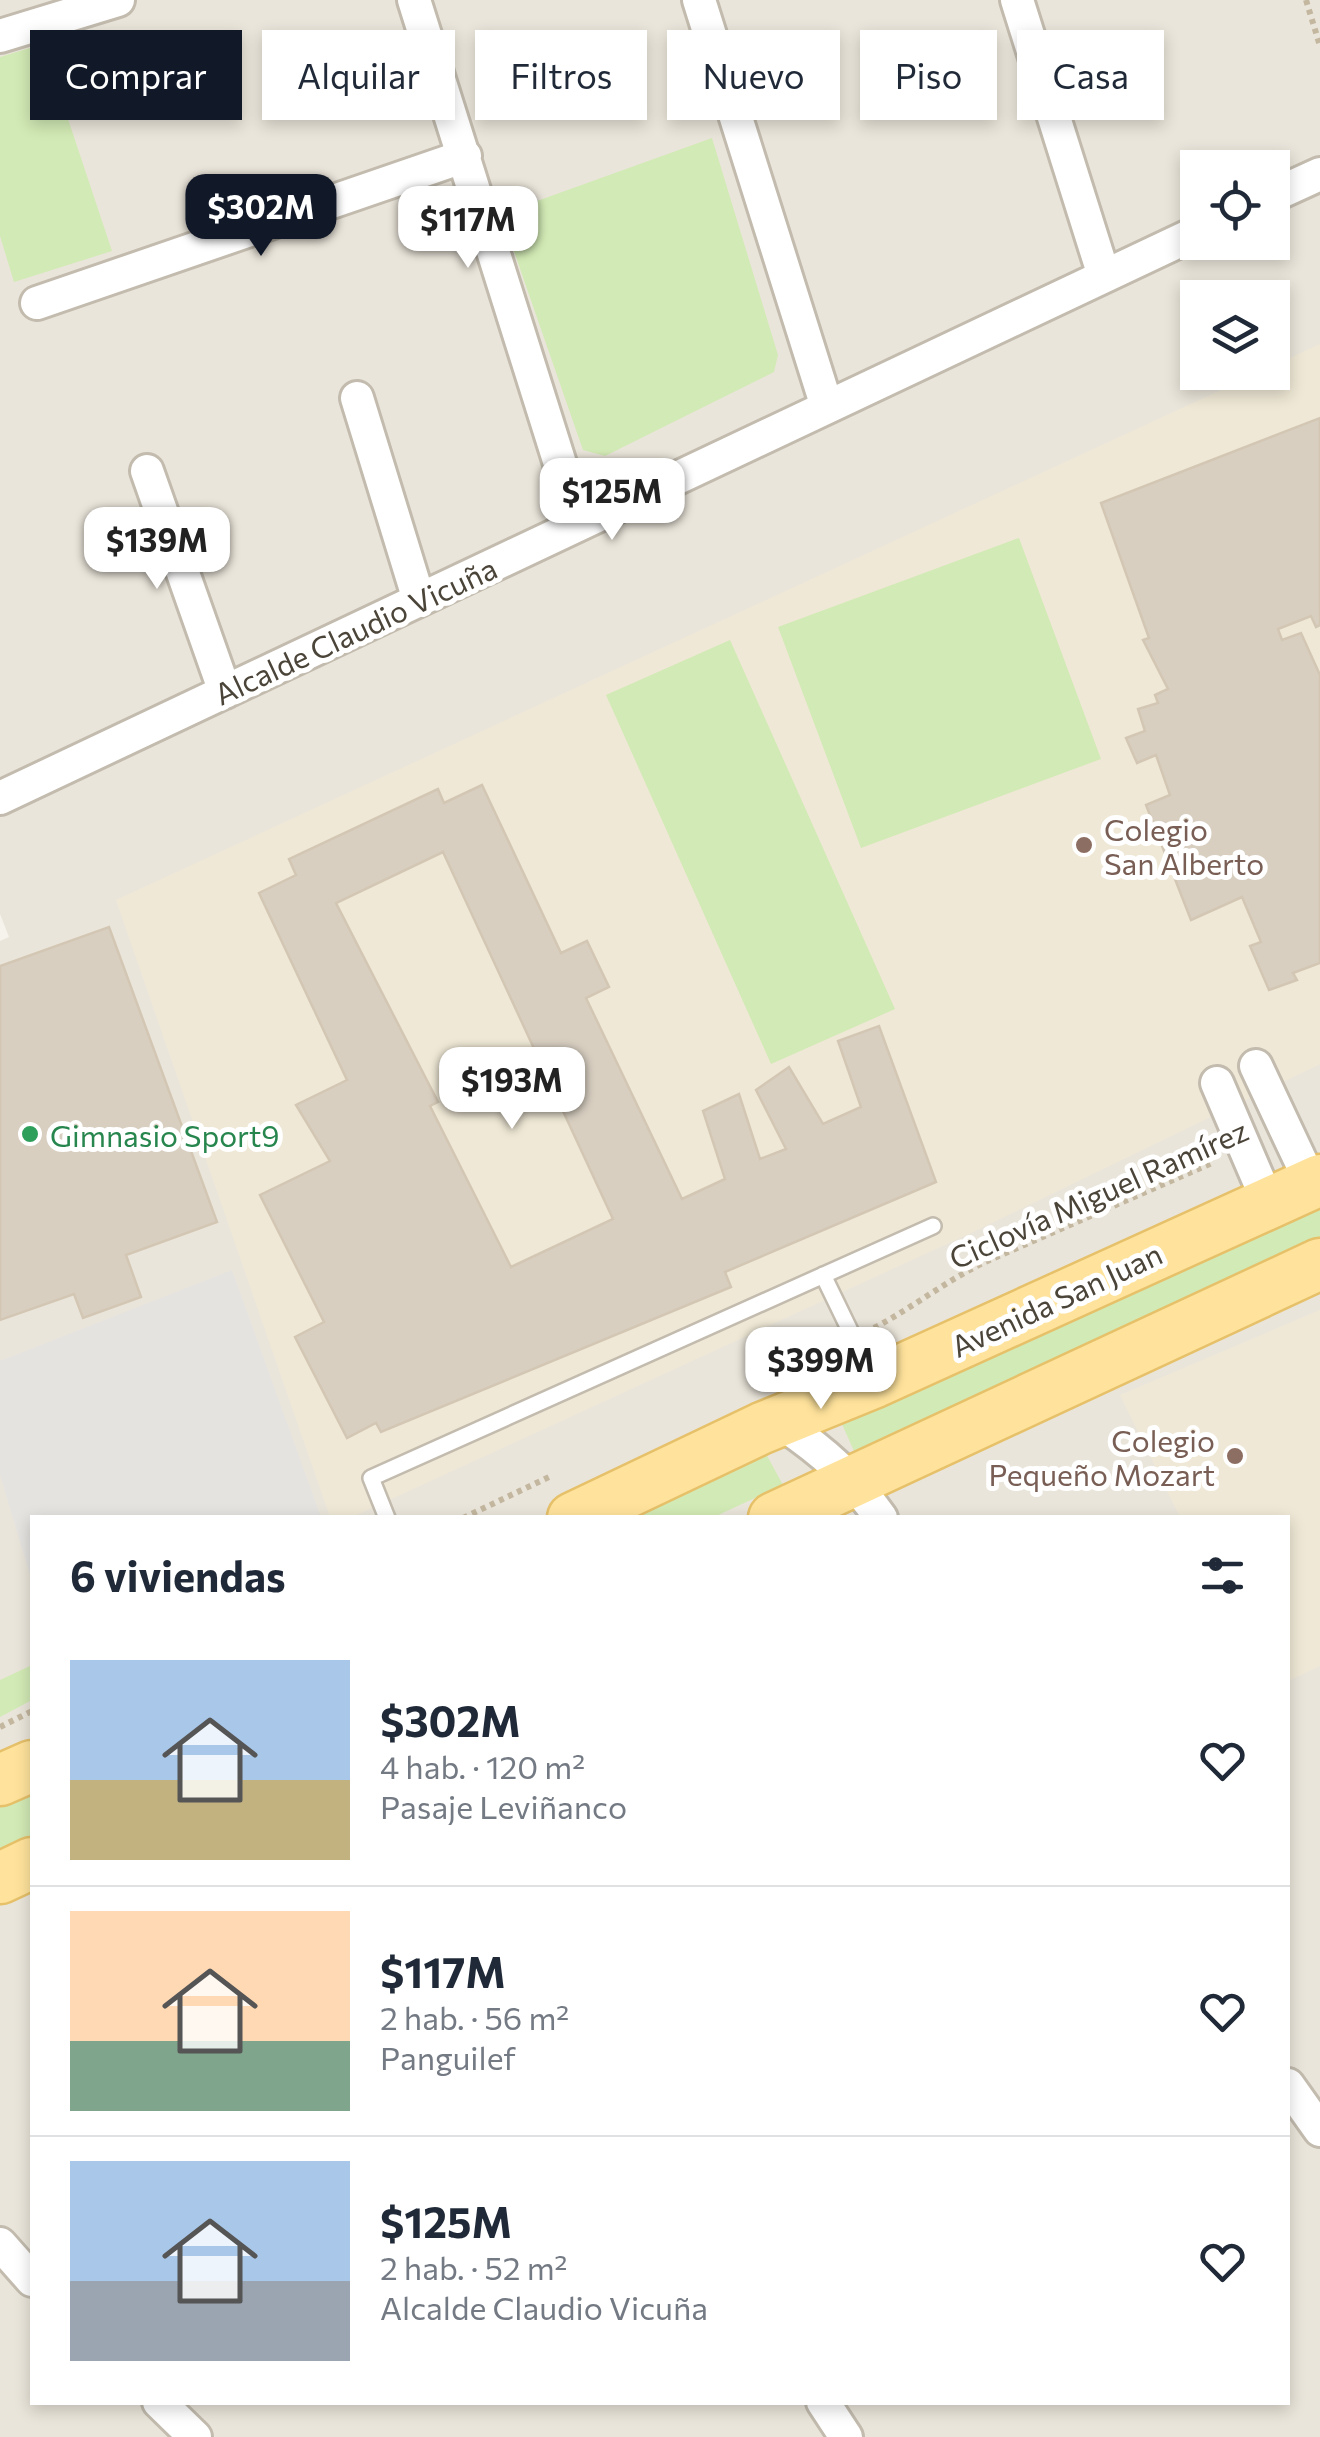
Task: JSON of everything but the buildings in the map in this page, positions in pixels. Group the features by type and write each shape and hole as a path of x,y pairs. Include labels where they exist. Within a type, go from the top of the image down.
{"main road":[{"name":"Avenida San Juan","path":"562,1497 762,1428 865,1360 1300,1188"},
{"path":"789,1515 868,1499 1320,1264"},
{"path":"0,1780 30,1767"},
{"path":"0,1878 30,1864"}],"street":[{"path":"0,36 118,0"},
{"path":"414,0 579,524"},
{"path":"699,0 828,407"},
{"path":"1016,0 1104,276"},
{"path":"36,303 465,156"},
{"path":"1290,188 1320,174"},
{"name":"Alcalde Claudio Vicuña","path":"0,798 1180,240"},
{"path":"357,398 419,600"},
{"path":"148,471 225,692"},
{"path":"1256,1066 1300,1188"},
{"path":"1217,1082 1246,1150 1300,1188"},
{"path":"762,1428 784,1424 868,1499"},
{"path":"1290,2088 1320,2130"},
{"path":"0,2244 30,2278"},
{"path":"162,2405 195,2437"},
{"path":"824,2405 846,2437"}],"lane":[{"path":"386,1515 372,1478 934,1226"},
{"path":"822,1276 865,1360"}],"path":[{"path":"1306,0 1320,46"},
{"name":"Ciclovía Miguel Ramírez","path":"865,1360 921,1303 958,1276 1246,1150"},
{"path":"477,1515 562,1497"},
{"path":"0,1727 30,1713"}],"shaded area":[{"path":"0,0 1320,0 1320,2437 0,2437 0,941 9,937 0,914"},
{"path":"1320,344 1320,1064 973,1232 356,1515 329,1515 116,900 1221,390 1290,390 1290,358"},
{"path":"232,1270 320,1515 30,1515 30,1575 0,1475 0,1361"},
{"name":"Colegio Pequeño Mozart","path":"1320,1310 1320,1666 1290,1680 1290,1515 1179,1515 1120,1395"}],"green space":[{"path":"30,48 30,120 68,120 112,251 14,282 0,236 0,57"},
{"path":"712,138 778,355 774,372 605,456 583,450 501,214"},
{"path":"1019,538 1101,759 861,848 778,627"},
{"path":"730,640 895,1009 771,1064 606,695"},
{"path":"1320,1199 1320,1237 854,1451 841,1422"},
{"path":"765,1452 783,1485 718,1515 632,1515"},
{"path":"30,1666 30,1701 0,1717 0,1680"},
{"path":"30,1789 30,1838 0,1853 0,1803"}],"place":[{"name":"Colegio San Alberto","path":"1084,845"},
{"name":"Gimnasio Sport9","path":"30,1134"},
{"name":"Colegio Pequeño Mozart","path":"1235,1456"}]}
